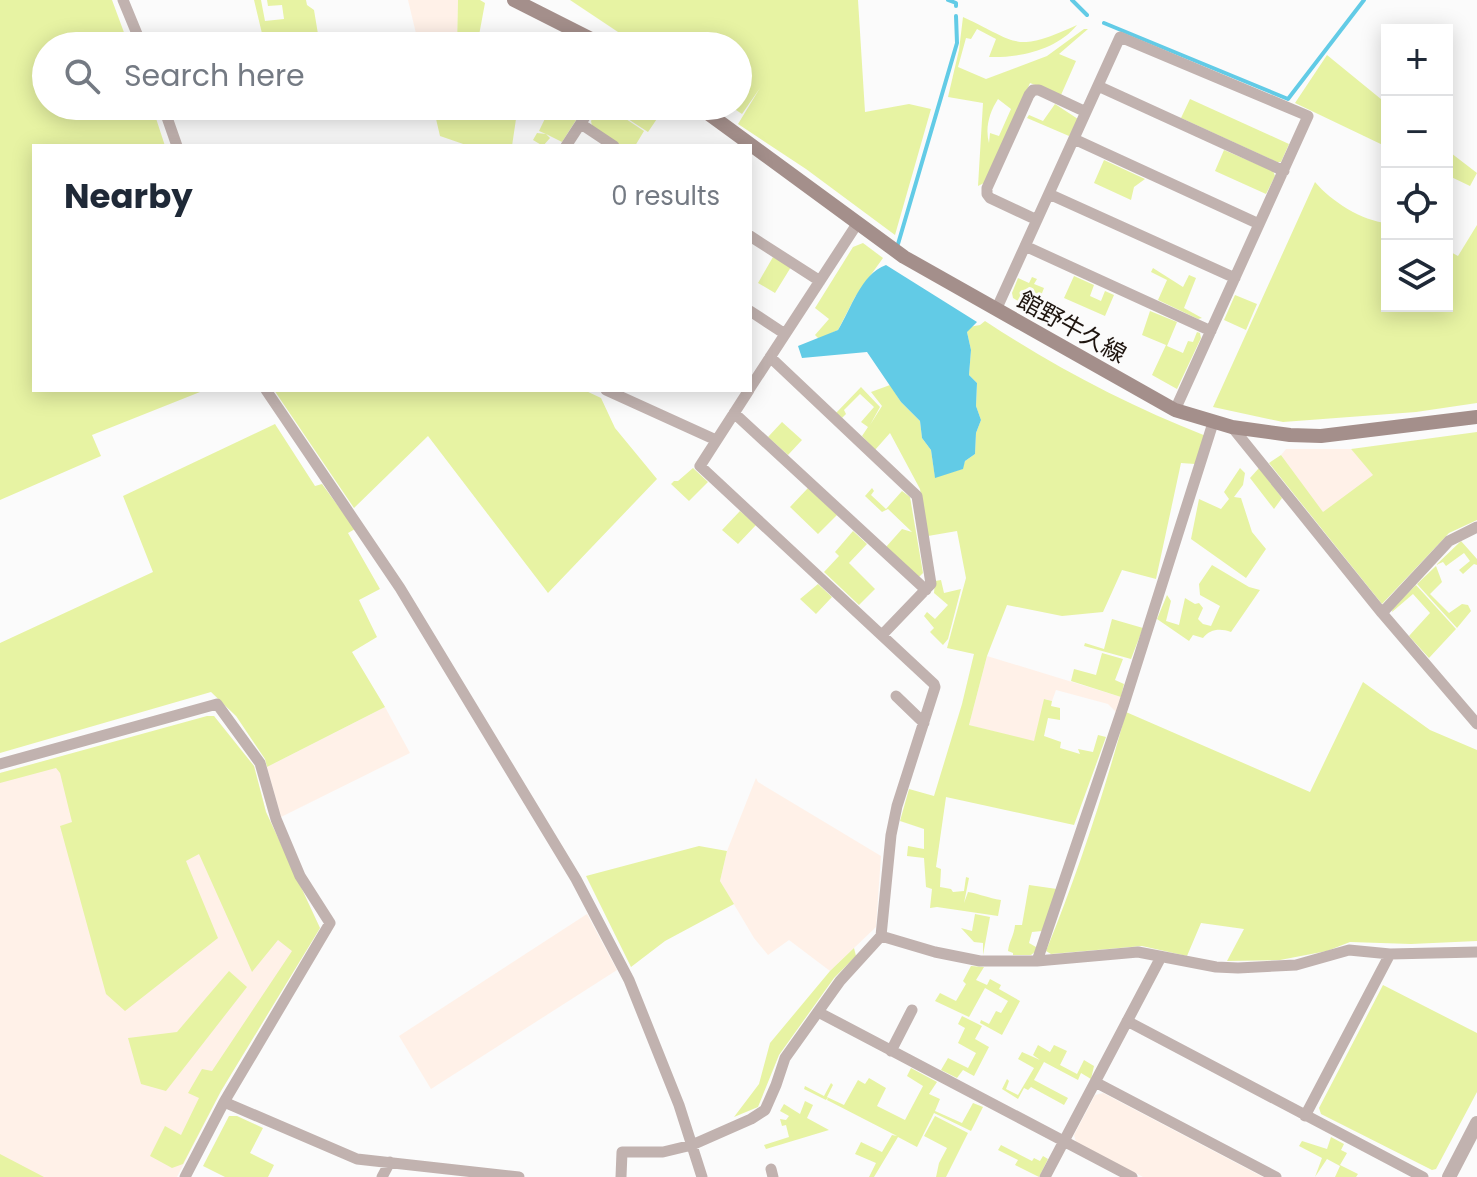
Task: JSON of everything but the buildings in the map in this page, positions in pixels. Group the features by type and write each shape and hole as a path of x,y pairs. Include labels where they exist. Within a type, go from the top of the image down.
{"main road":[{"path":"514,0 577,32"},
{"name":"館野牛久線","path":"717,120 749,144"},
{"name":"館野牛久線","path":"752,146 904,257 1175,410 1213,423 1262,433 1321,436 1477,417"}],"street":[{"path":"123,0 136,32"},
{"path":"996,310 1120,37 1308,116 1175,410"},
{"path":"1098,86 1284,171"},
{"path":"1037,220 987,194 1029,95 1033,90 1039,90 1086,112"},
{"path":"168,120 176,144"},
{"path":"567,144 583,120"},
{"path":"581,124 611,144"},
{"path":"1074,139 1259,224"},
{"path":"1049,194 1235,278"},
{"path":"752,385 857,224"},
{"path":"752,237 820,281"},
{"path":"1025,246 1211,331"},
{"path":"752,312 785,334"},
{"path":"770,357 917,496 931,584 882,635"},
{"path":"267,392 400,588 576,879 629,980 702,1177"},
{"path":"610,392 716,440"},
{"path":"621,1177 622,1152 663,1152 692,1145 765,1110 785,1058 840,981 881,936 894,821 934,684 700,466 747,392"},
{"path":"734,413 926,590"},
{"path":"1037,961 1124,704 1213,423"},
{"path":"1232,427 1382,613 1477,724"},
{"path":"1382,613 1449,541 1477,527"},
{"path":"896,696 924,723"},
{"path":"0,764 217,704 260,763 276,819 300,876 330,923 224,1102 185,1177"},
{"path":"881,936 980,961 1037,961 1138,952 1216,967 1238,968 1296,965 1349,950 1390,954 1477,952"},
{"path":"1305,1116 1390,954"},
{"path":"1045,1177 1161,957"},
{"path":"891,1051 912,1010"},
{"path":"818,1012 1064,1141 1117,1174 1132,1177"},
{"path":"1127,1021 1423,1177"},
{"path":"1095,1082 1276,1177"},
{"path":"224,1102 357,1159 450,1173 519,1177"},
{"path":"1449,1177 1477,1123"},
{"path":"382,1177 390,1162"}],"shaded area":[{"path":"408,0 458,0 457,32 416,32"},
{"path":"1286,449 1351,449 1374,475 1323,513 1281,455"},
{"path":"987,656 1121,697 1116,712 1108,704 1056,690 1052,701 1045,699 1034,742 969,725"},
{"path":"385,707 410,753 281,817 267,767"},
{"path":"214,716 254,766 266,812 320,928 221,1091 177,1177 0,1177 0,773"},
{"path":"756,778 881,856 876,927 830,971 789,940 768,955 754,938 720,881 727,851"},
{"path":"587,914 617,970 431,1089 399,1036"},
{"path":"1103,1093 1263,1177 1143,1177 1076,1142 1074,1135 1095,1095"}],"green space":[{"path":"0,0 112,0 124,32 32,32 32,120 157,120 164,144 32,144 32,392 200,392 92,435 101,456 0,500"},
{"path":"254,0 261,0 265,21 284,19 282,5 268,6 267,0 306,0 314,10 318,32 262,32"},
{"path":"458,0 480,0 485,3 480,32 457,32"},
{"path":"570,0 858,0 865,112 909,104 931,109 895,235 806,169 738,124 740,120 752,120 752,101 760,88 752,100 752,32 618,32"},
{"path":"963,17 1018,42 1041,39 1077,25 1059,41 1037,51 1001,57 989,57 996,39 977,29 971,39 966,38 958,67 986,79 1047,56 1088,29 1059,54 1076,61 1061,95 1030,83 986,182 978,186 983,103 948,97","holes":["998,99 1011,109 999,136 990,133 989,143 989,121"]},
{"path":"1327,55 1381,99 1381,144 1295,103"},
{"path":"1190,99 1289,144 1281,162 1181,118"},
{"path":"1055,104 1078,119 1069,136 1027,118 1029,115 1043,121"},
{"path":"436,120 516,120 512,144 463,144 440,136"},
{"path":"544,120 576,120 562,142 539,131"},
{"path":"628,120 644,131 636,144 619,144 592,126 591,121"},
{"path":"630,120 656,120 648,132"},
{"path":"537,133 550,138 545,144 540,144 533,140"},
{"path":"1224,150 1273,171 1275,176 1266,194 1215,171"},
{"path":"1453,155 1477,173 1470,186 1453,178"},
{"path":"1104,160 1145,179 1134,187 1131,200 1094,183"},
{"path":"1315,182 1348,209 1381,222 1381,312 1453,312 1453,253 1458,256 1477,225 1477,403 1416,412 1283,422 1213,407"},
{"path":"863,243 883,258 855,297 838,330 819,339 815,335 829,319 815,308 853,247"},
{"path":"773,257 791,267 775,293 758,283"},
{"path":"1153,268 1183,287 1189,275 1196,278 1184,308 1202,318 1198,319 1158,300 1167,280 1151,272"},
{"path":"1074,276 1094,285 1090,296 1101,301 1105,291 1114,295 1105,316 1064,298"},
{"path":"1032,277 1037,279 1034,284 1044,288 1035,311 1013,298 1012,293 1018,278 1029,283"},
{"path":"1235,295 1257,304 1246,330 1224,320"},
{"path":"1150,311 1177,322 1167,346 1183,353 1188,341 1193,342 1197,332 1200,333 1201,338 1177,389 1152,375 1166,345 1142,335"},
{"path":"985,321 1092,384 1206,436 1195,464 1181,463 1156,579 1122,570 1103,612 1062,616 1007,605 987,656 969,725 1034,741 1044,699 1052,701 1051,706 1060,708 1060,720 1048,718 1044,736 1061,742 1060,748 1080,754 1078,749 1093,752 1098,735 1106,737 1074,825 946,797 936,867 941,869 940,887 953,892 964,891 966,877 969,878 964,903 968,892 1001,900 998,916 930,908 932,889 926,887 924,858 907,856 908,846 924,849 924,829 900,821 909,789 934,796 974,654 947,648 966,578 957,531 928,536 920,489 890,433 875,450 862,436 868,427 861,422 874,407 860,394 844,410 846,414 842,418 836,413 861,387 880,407 870,425 882,406 871,392 890,385 901,402 920,421 922,438 931,450 935,477 962,469 965,461 975,454 976,433 981,420 976,406 977,383 969,375 971,350 967,332 969,327"},
{"path":"275,392 588,392 601,398 615,428 657,479 548,593 428,436 354,508"},
{"path":"782,422 802,440 788,455 768,437"},
{"path":"275,424 315,486 322,484 355,529 348,533 380,589 359,600 377,637 352,652 385,707 267,767 265,759 236,716 211,692 0,753 0,643 153,572 123,496"},
{"path":"1477,432 1477,520 1449,533 1382,604 1269,463 1281,455 1323,512 1373,475 1351,449"},
{"path":"693,468 708,482 689,501 671,484"},
{"path":"1240,468 1245,473 1243,485 1234,497 1241,498 1252,532 1266,549 1246,578 1191,539 1199,499 1221,509 1229,499 1224,492"},
{"path":"1259,468 1282,498 1274,509 1250,478"},
{"path":"808,488 837,515 818,534 790,507"},
{"path":"872,488 874,491 871,495 886,509 902,491 910,497 923,573 919,577 886,547 902,529 912,532 888,509 882,512 865,496"},
{"path":"740,511 756,525 738,544 722,530"},
{"path":"853,531 867,544 849,563 875,589 859,605 824,572 839,556 835,552"},
{"path":"1461,541 1477,559 1477,565 1474,564 1463,574 1459,570 1470,561 1464,553 1446,566 1443,562 1436,565"},
{"path":"1212,565 1249,587 1260,590 1231,632 1216,630 1203,638 1193,635 1189,641 1157,619 1167,595 1171,601 1166,621 1179,625 1185,598 1199,603 1203,608 1198,619 1211,626 1220,606 1200,595 1199,584"},
{"path":"1436,566 1442,582 1430,594 1449,613 1462,604 1468,605 1471,611 1457,628 1417,584"},
{"path":"941,580 944,593 961,589 948,639 943,645 930,632 934,628 924,616 927,612 935,619 948,605 934,593 935,581"},
{"path":"818,584 832,597 816,614 800,599"},
{"path":"1416,585 1456,629 1429,658 1409,636 1430,613 1413,594 1392,612 1393,607"},
{"path":"1112,619 1143,628 1131,659 1084,646 1085,643 1104,649"},
{"path":"1102,653 1123,659 1115,680 1124,684 1121,697 1071,681 1074,669 1096,675"},
{"path":"1363,682 1430,730 1477,750 1477,941 1411,944 1350,942 1327,951 1280,960 1227,961 1244,929 1201,923 1187,956 1142,946 1051,954 1046,951 1090,833 1126,712 1310,792"},
{"path":"214,716 254,766 266,812 320,928 221,1091 183,1164 172,1168 150,1156 165,1126 181,1135 199,1098 188,1093 202,1069 212,1071 292,951 278,940 252,972 199,854 186,861 218,938 125,1011 106,994 60,826 72,822 60,773 56,768 0,783 0,773"},
{"path":"699,846 727,851 720,881 734,904 665,941 631,967 586,876"},
{"path":"1029,885 1057,889 1042,931 1032,932 1029,943 1036,947 1036,951 1031,955 1013,955 1008,951 1015,925 1022,925"},
{"path":"975,914 990,917 983,955 983,943 974,942 961,928 972,931"},
{"path":"854,948 856,956 834,978 779,1055 758,1107 734,1117 759,1084 770,1043 830,971"},
{"path":"971,966 984,967 976,980 987,985 990,979 1001,985 999,989 1020,1001 1002,1035 980,1023 981,1020 989,1024 996,1011 1001,1013 1008,1001 985,988 969,1017 935,1001 940,993 956,1001 966,984 963,981"},
{"path":"229,971 247,987 166,1091 141,1084 128,1038 177,1032"},
{"path":"1383,985 1477,1033 1477,1092 1436,1169 1432,1170 1321,1114 1319,1108"},
{"path":"962,1016 982,1026 975,1039 989,1047 974,1076 963,1070 957,1078 941,1070 948,1058 968,1068 976,1053 958,1043 965,1028 958,1024"},
{"path":"1038,1045 1050,1052 1054,1045 1067,1051 1060,1065 1077,1074 1084,1060 1094,1066 1091,1079 1081,1073 1078,1080 1044,1062 1034,1080 1068,1098 1064,1105 1031,1087 1028,1090 1024,1088 1018,1099 1002,1089 1007,1079 1006,1089 1018,1095 1034,1068 1018,1059 1022,1052 1040,1060 1033,1055"},
{"path":"911,1068 937,1082 929,1094 940,1099 935,1111 962,1123 973,1103 983,1107 971,1131 934,1113 917,1147 898,1137 874,1177 869,1177 876,1163 855,1154 861,1142 882,1152 892,1135 897,1136 827,1100 828,1097 844,1105 858,1080 865,1084 869,1078 886,1088 877,1106 905,1120 923,1086 907,1076"},
{"path":"831,1083 826,1100 804,1089 805,1086 824,1096"},
{"path":"805,1101 813,1105 807,1118 829,1130 766,1149 764,1145 789,1137 786,1125 782,1126 780,1119 786,1120 789,1116 780,1111 784,1104 800,1114"},
{"path":"229,1116 237,1116 263,1128 250,1153 274,1165 268,1177 225,1177 203,1166"},
{"path":"935,1116 968,1133 946,1177 936,1177 947,1148 924,1136"},
{"path":"1331,1137 1344,1144 1341,1150 1347,1153 1340,1165 1358,1174 1356,1177 1335,1177 1340,1166 1327,1159 1315,1177 1322,1158 1299,1146 1302,1141 1327,1149"},
{"path":"1001,1145 1032,1161 1034,1158 1040,1161 1043,1156 1048,1159 1039,1177 1015,1165 1018,1160 998,1150"},
{"path":"0,1154 44,1177 0,1177"}],"water":[{"path":"886,265 977,322 967,332 971,350 969,375 977,383 976,406 981,420 976,433 975,454 965,461 963,469 935,478 931,450 922,438 920,421 901,402 867,352 802,358 798,346 838,330 863,284"}],"waterway":[{"path":"948,0 956,6"},
{"path":"1072,0 1087,15"},
{"path":"1104,23 1288,99 1364,0"},
{"path":"898,244 957,43 956,16"}]}
